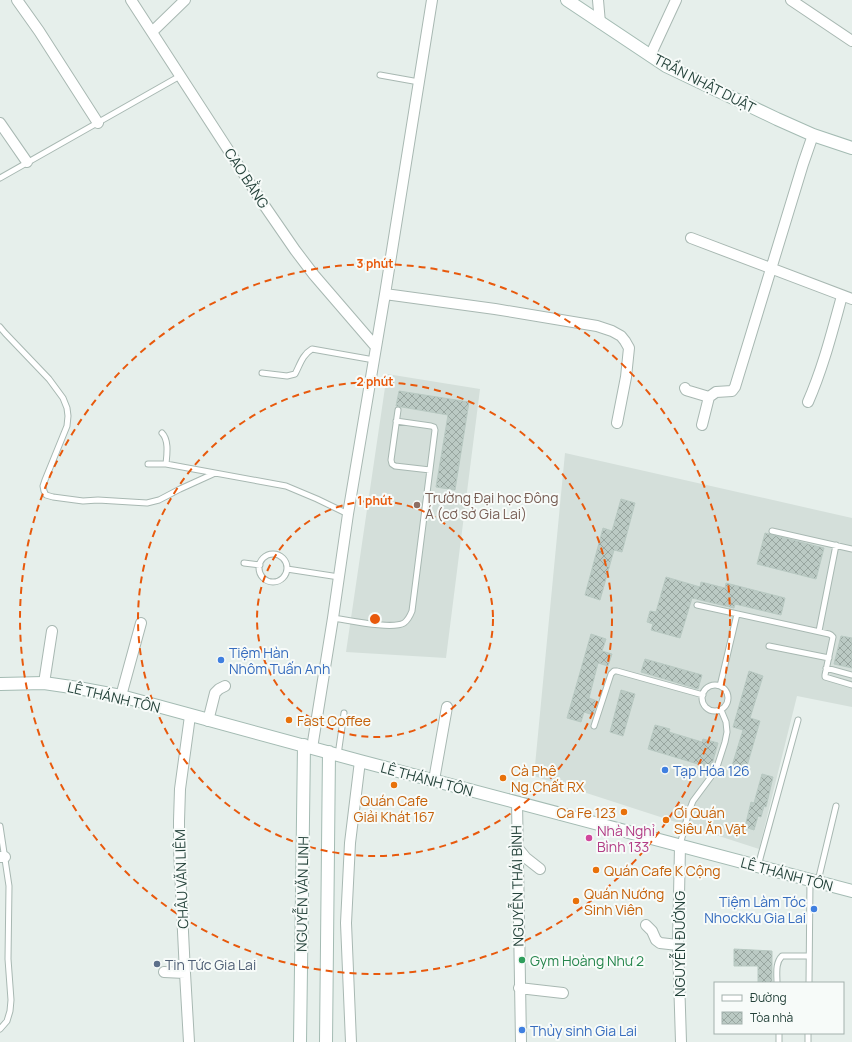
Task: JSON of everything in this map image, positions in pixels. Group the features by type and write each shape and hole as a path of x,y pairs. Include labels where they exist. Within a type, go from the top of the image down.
{"street":[{"path":"17,0 98,122"},
{"name":"CAO BẰNG","path":"131,0 264,205 295,250 314,275 376,347"},
{"path":"152,32 185,0"},
{"path":"308,746 333,618 348,514 432,0"},
{"name":"TRẦN NHẬT DUẬT","path":"567,0 666,66 813,135 852,148"},
{"path":"598,0 600,23"},
{"path":"650,56 676,0"},
{"path":"791,0 852,41"},
{"path":"0,123 27,162"},
{"path":"702,425 709,397 716,392 732,391 734,389 813,135"},
{"path":"692,238 852,299"},
{"path":"385,294 494,309 597,326 621,336 626,341 629,348 626,377 617,423"},
{"path":"808,402 819,376 842,296"},
{"path":"685,388 689,392 709,397"},
{"path":"121,696 141,623"},
{"path":"44,683 52,631"},
{"name":"LÊ THÁNH TÔN","path":"0,684 44,683 121,696 190,716 852,891"},
{"path":"208,720 215,693 225,686"},
{"path":"434,780 447,707"},
{"name":"CHÂU VĂN LIÊM","path":"189,1042 179,849 179,821 180,790 190,716"},
{"name":"NGUYỄN VĂN LINH","path":"300,1042 308,746"},
{"name":"NGUYỄN VĂN LINH","path":"326,1042 333,754"},
{"path":"351,1042 346,953 346,916 350,842 360,761"},
{"name":"NGUYỄN THÁI BÌNH","path":"516,802 520,1042"},
{"name":"NGUYỄN ĐƯỜNG","path":"680,846 678,945 681,1042"},
{"path":"517,847 526,858 540,869"},
{"path":"646,925 652,931 656,940 660,943 678,945"},
{"path":"164,972 185,973"},
{"path":"519,988 562,993"}],"lane":[{"path":"380,75 419,82"},
{"path":"0,178 180,76"},
{"path":"0,327 49,378 63,398 67,408 67,426 43,486 46,495 53,498 147,503 159,500 213,474"},
{"path":"262,373 287,376 294,374 302,359 312,349 374,360"},
{"path":"398,410 391,460 392,464 394,466 430,470"},
{"path":"333,618 397,626 404,623 409,618 412,611 435,430 432,426 396,421"},
{"path":"162,432 166,438 166,464"},
{"path":"148,464 166,464 213,474 286,486 348,514"},
{"path":"772,531 852,549"},
{"path":"819,631 836,545"},
{"path":"275,554 284,559 287,569 281,579 271,581 262,576 260,565 261,560 265,556 275,554"},
{"path":"244,563 260,565"},
{"path":"287,569 339,577"},
{"path":"697,606 819,631 831,635 833,637 825,677 852,685"},
{"path":"720,686 737,614"},
{"path":"769,646 829,658"},
{"path":"826,668 852,675"},
{"path":"594,726 611,674 614,671 703,695"},
{"path":"710,686 720,686 726,690 728,701 721,710 710,710 705,706 703,701 705,690 710,686"},
{"path":"680,846 693,801 716,770 726,742 726,722 721,710"},
{"path":"333,754 344,713"},
{"path":"758,867 798,720"},
{"path":"809,982 809,956 814,881 836,806"},
{"path":"0,826 2,857 9,886 8,959 11,1000 7,1021 0,1029"},
{"path":"777,982 777,965 782,956 809,956"}],"shaded area":[{"name":"Trường Đại học Đông Á (cơ sở Gia Lai)","path":"387,374 480,389 446,658 346,652"},
{"path":"565,453 852,518 852,707 797,696 759,849 534,776"}],"building":[{"path":"399,391 469,402 455,490 436,487 448,415 396,406"},
{"path":"621,499 635,503 622,552 614,550 600,600 585,595 603,528 612,531"},
{"path":"765,533 824,548 816,579 757,564"},
{"path":"666,577 700,587 701,582 725,588 726,583 785,598 781,615 735,604 734,608 692,598 680,638 651,630 653,624 647,622 650,611 656,612"},
{"path":"591,634 606,639 602,651 612,654 608,666 598,663 589,698 597,701 593,715 584,712 581,722 567,718"},
{"path":"841,636 852,638 852,668 834,664"},
{"path":"645,659 702,675 698,689 641,672"},
{"path":"749,671 763,676 750,718 760,721 745,773 731,769 743,730 733,727"},
{"path":"621,690 635,694 623,736 610,732"},
{"path":"655,725 670,729 669,732 702,742 703,739 718,743 711,768 648,749"},
{"path":"762,774 773,777 766,807 764,806 761,817 758,816 754,830 745,827 751,802 754,803"},
{"path":"734,949 772,951 772,982 758,982 758,966 734,966"}],"place":[{"name":"Trường Đại học Đông Á (cơ sở Gia Lai)","path":"417,505"},
{"name":"Tiệm Hàn Nhôm Tuấn Anh","path":"221,660"},
{"name":"Fast Coffee","path":"289,720"},
{"name":"Tạp Hóa 126","path":"665,770"},
{"name":"Cà Phê Ng.Chất RX","path":"503,778"},
{"name":"Quán Cafe Giải Khát 167","path":"394,785"},
{"name":"Ca Fe 123","path":"624,812"},
{"name":"Ơi Quán Siêu Ăn Vặt","path":"666,820"},
{"name":"Nhà Nghỉ Bình 133","path":"589,838"},
{"name":"Quán Cafe K Cộng","path":"596,870"},
{"name":"Quán Nướng Sinh Viên","path":"576,901"},
{"name":"Tiệm Làm Tóc NhockKu Gia Lai","path":"814,909"},
{"name":"Gym Hoàng Như 2","path":"522,960"},
{"name":"Tin Tức Gia Lai","path":"157,964"},
{"name":"Thủy sinh Gia Lai","path":"522,1030"}]}
